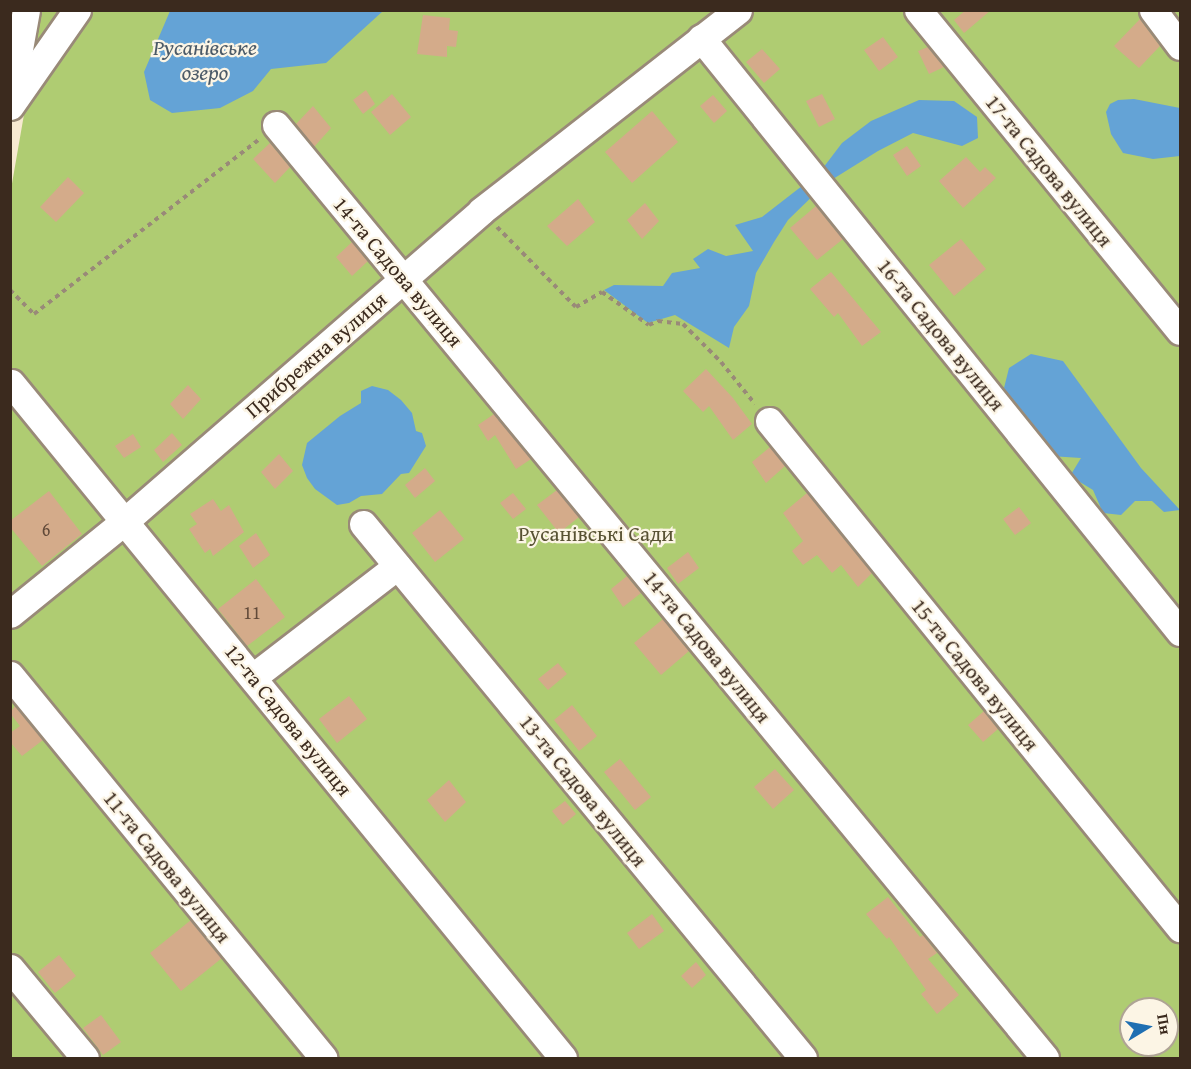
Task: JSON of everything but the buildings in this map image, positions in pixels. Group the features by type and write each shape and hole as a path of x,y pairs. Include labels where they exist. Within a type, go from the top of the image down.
{"street":[{"path":"10,99 26,10"},
{"path":"10,106 77,10"},
{"name":"Прибрежна вулиця","path":"10,614 125,521 481,211 738,10"},
{"name":"17-та Садова вулиця","path":"918,10 1180,331"},
{"path":"1154,10 1180,46"},
{"name":"16-та Садова вулиця","path":"701,38 1180,632"},
{"name":"14-та Садова вулиця","path":"276,125 1045,1059"},
{"name":"12-та Садова вулиця","path":"11,383 253,676 563,1059"},
{"name":"15-та Садова вулиця","path":"769,421 1180,928"},
{"name":"13-та Садова вулиця","path":"363,524 802,1059"},
{"path":"253,676 397,566"},
{"name":"11-та Садова вулиця","path":"10,675 324,1059"},
{"path":"10,968 85,1059"}],"path":[{"path":"10,290 34,314 276,125"},
{"path":"481,211 576,308 602,292 649,325 658,321 683,324 721,362 769,421"}],"green space":[{"name":"Русанівські Сади","path":"42,11 1180,11 1180,1058 11,1058 10,195"}],"water":[{"name":"Русанівське озеро","path":"170,10 383,11 326,63 271,69 253,91 220,108 172,113 150,100 144,72"},
{"path":"1134,99 1180,108 1180,156 1153,159 1123,153 1111,134 1106,112 1110,104 1118,100"},
{"path":"919,100 954,101 977,117 978,138 962,146 913,133 878,151 825,184 788,220 774,242 756,273 749,306 734,327 729,348 675,315 648,323 604,290 614,285 663,286 672,273 700,268 693,259 708,249 726,256 753,251 735,225 762,217 820,172 842,143 871,121"},
{"path":"1031,354 1063,361 1141,468 1180,510 1164,512 1152,501 1135,501 1121,515 1103,513 1093,490 1070,476 1081,458 1050,456 1004,388 1009,368"},
{"path":"372,386 388,390 401,400 412,413 416,431 422,433 426,446 409,473 401,474 382,494 361,496 349,503 337,505 315,489 307,478 302,465 307,443 340,416 361,403 361,391"}]}
